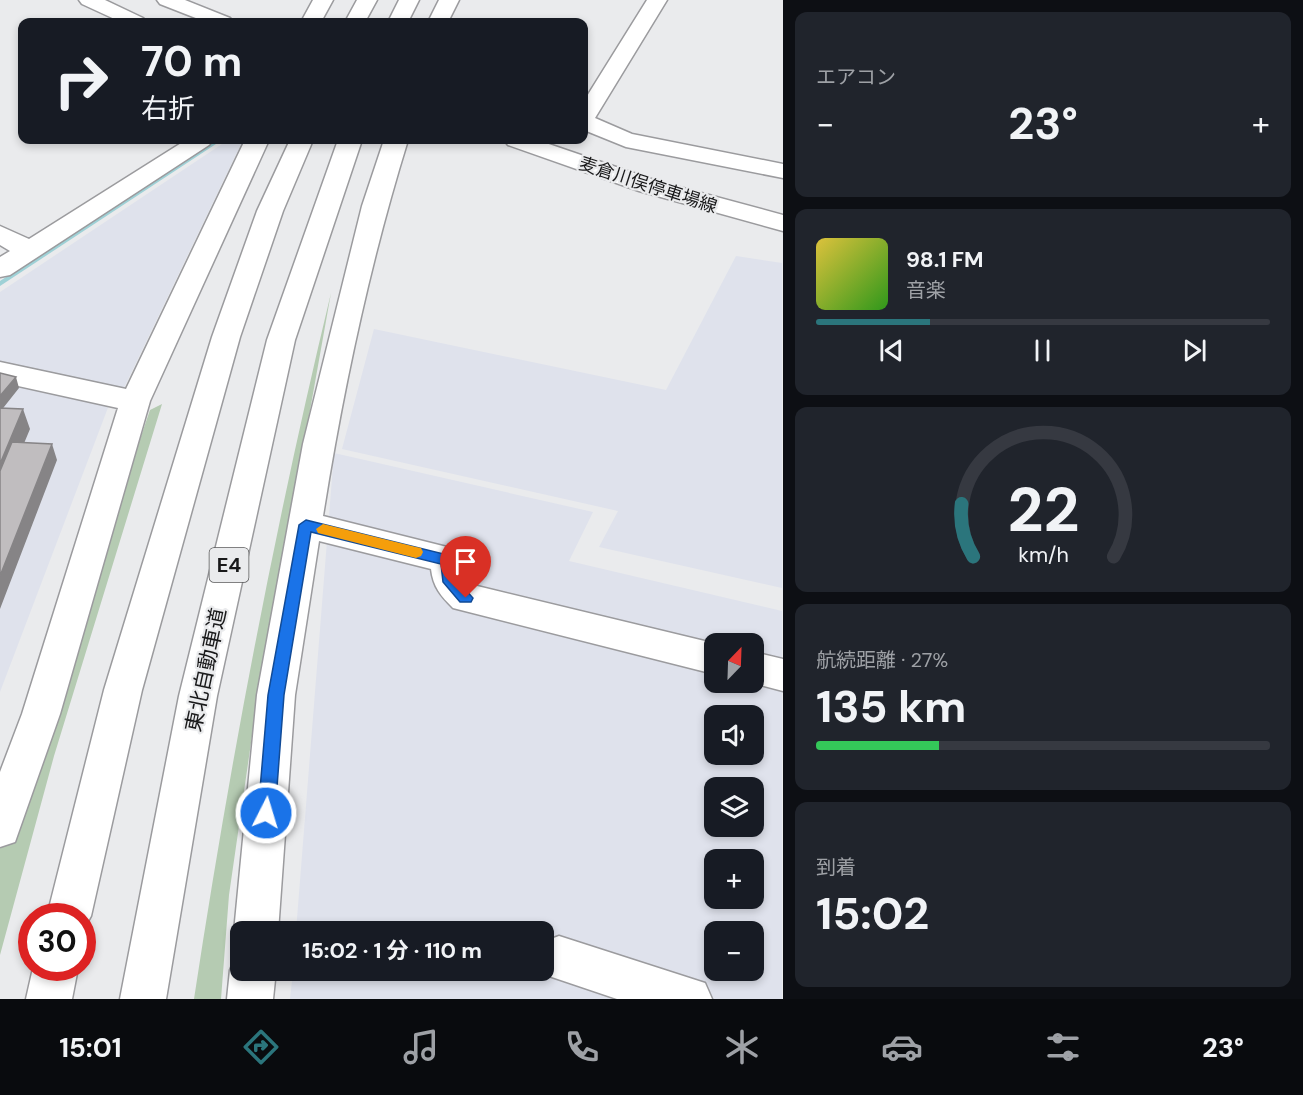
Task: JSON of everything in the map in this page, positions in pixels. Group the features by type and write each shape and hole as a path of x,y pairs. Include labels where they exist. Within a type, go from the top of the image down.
{"main road":[{"path":"89,0 127,18"},
{"path":"167,0 214,18"},
{"path":"314,18 323,0"},
{"path":"358,18 367,0"},
{"path":"400,18 409,0"},
{"path":"440,18 449,0"},
{"path":"588,113 657,0"},
{"path":"588,122 626,140 783,193"},
{"path":"626,140 783,171"},
{"path":"0,269 195,144"},
{"path":"0,828 41,714 135,401 255,144"},
{"path":"72,903 123,690 226,336 270,211 299,144"},
{"name":"東北自動車道","path":"143,999 198,696 281,340 349,144"},
{"path":"257,921 276,695 320,444 372,218 395,144"},
{"name":"麦倉川俣停車場線","path":"527,144 610,174 712,206 783,224"},
{"path":"0,234 29,250"},
{"path":"0,372 135,401"},
{"path":"306,525 447,560 450,582 466,598 704,656"},
{"path":"764,671 783,675"},
{"path":"559,958 689,999"},
{"path":"49,999 53,981"},
{"path":"250,999 252,981"}],"shaded area":[{"path":"222,144 241,144 123,390 0,365 0,292"},
{"path":"736,256 782,263 782,588 599,547 618,511 342,449 374,329 666,390"},
{"path":"0,381 109,405 0,692"},
{"path":"334,453 593,512 569,561 782,611 782,999 290,999 292,981 554,981 554,921 297,921"}],"green space":[{"path":"331,293 253,729 229,895 221,999 194,999 255,644 291,468"},
{"path":"162,404 54,756 0,955 0,849 150,410"}],"water":[{"path":"209,144 216,144 0,286 0,281"}],"building":[{"path":"0,373 16,377 0,396"},
{"path":"0,408 23,409 0,464"},
{"path":"12,442 52,444 0,576 0,471"}],"slow traffic":[{"path":"323,529 416,552"}],"route":[{"path":"266,813 276,695 306,525 447,560 450,582 466,598"}]}
